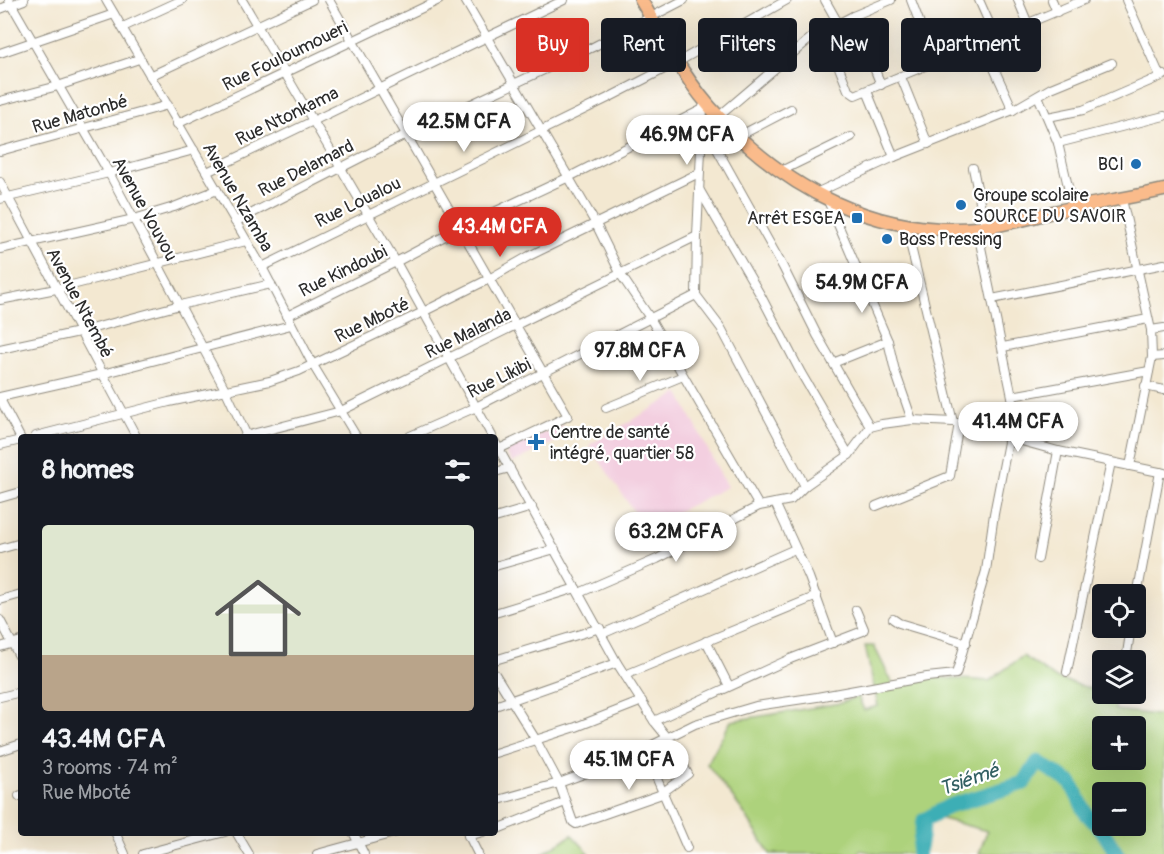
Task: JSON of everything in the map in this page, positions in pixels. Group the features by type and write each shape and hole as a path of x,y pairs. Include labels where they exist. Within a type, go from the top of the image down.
{"main road":[{"path":"641,0 651,17"},
{"path":"684,72 704,104 781,171 828,201 865,215 906,226 947,229 981,228 1164,190"}],"street":[{"path":"0,9 10,2 24,0"},
{"name":"Avenue Nzamba","path":"106,0 177,124 195,150 262,267 313,365 355,434"},
{"path":"123,27 182,0"},
{"path":"242,0 396,262 474,408 491,434"},
{"path":"150,76 312,0"},
{"path":"329,0 568,416 498,446"},
{"name":"Rue Fouloumoueri","path":"177,124 439,0"},
{"path":"465,0 596,224 621,274 650,318 759,506"},
{"name":"Rue Ntonkama","path":"207,172 564,0"},
{"name":"Rue Delamard","path":"235,222 407,134 593,47 684,0"},
{"name":"Rue Loualou","path":"686,57 787,0"},
{"path":"825,0 835,18"},
{"path":"849,18 891,0"},
{"path":"911,0 918,18"},
{"path":"980,0 988,18"},
{"path":"1018,0 1026,18"},
{"path":"1052,0 1056,12"},
{"path":"1041,18 1084,0"},
{"path":"1048,117 1083,110 1162,76 1126,0"},
{"name":"Avenue Vouvou","path":"10,2 109,173 226,391 245,434"},
{"path":"0,53 114,14"},
{"path":"853,16 881,85"},
{"path":"718,117 809,40"},
{"path":"0,101 58,86 139,59"},
{"path":"816,193 894,157 1012,110 1051,88 1112,63"},
{"name":"Rue Loualou","path":"262,267 658,72"},
{"path":"841,72 848,90 855,95 913,72"},
{"path":"995,72 1012,110"},
{"path":"901,77 928,144"},
{"path":"867,91 894,157"},
{"path":"1038,96 1058,143 1073,208"},
{"path":"704,104 698,188 696,295 721,328 805,486"},
{"name":"Rue Kindoubi","path":"286,316 460,228 569,177 704,104"},
{"name":"Rue Matonbé","path":"0,151 168,105"},
{"path":"739,136 791,109"},
{"path":"1058,143 1164,116"},
{"path":"703,124 870,428"},
{"path":"781,171 850,137"},
{"path":"4,198 195,150"},
{"path":"973,168 992,299 1021,440"},
{"name":"Rue Mboté","path":"44,434 170,402 270,381 313,365 699,173"},
{"name":"Avenue Ntembé","path":"0,182 4,198 31,242 135,434"},
{"path":"698,188 849,455"},
{"path":"0,249 134,219 174,207 217,190"},
{"path":"1122,199 1151,330 1152,357 1130,466"},
{"path":"828,201 888,341 895,371 912,420"},
{"path":"876,506 950,476 956,423 906,226"},
{"name":"Rue Malanda","path":"254,434 341,411 697,236"},
{"path":"0,300 56,289 246,241"},
{"path":"992,299 1164,264"},
{"path":"0,349 79,332 271,284"},
{"name":"Rue Likibi","path":"415,434 474,408 696,295"},
{"path":"1003,347 1148,319"},
{"path":"18,434 0,398 203,349 291,325"},
{"path":"1151,330 1164,328"},
{"path":"833,363 888,341"},
{"path":"1152,357 1164,356"},
{"path":"1012,396 1149,371"},
{"path":"606,408 683,376"},
{"path":"1145,386 1164,390"},
{"path":"498,612 578,591 657,559 759,506 791,500 805,486 849,455 870,428 912,420 956,423 1058,451 1162,472 1140,584"},
{"path":"498,800 559,783 633,756 695,724 756,706 817,698 916,679 954,675 958,672 986,571 1009,437"},
{"path":"0,446 18,441"},
{"path":"498,448 617,663 654,721 667,737 688,774 664,791 576,824 573,822 559,783 536,740 498,679"},
{"path":"1038,559 1058,451"},
{"path":"1067,672 1111,462"},
{"path":"498,471 510,468"},
{"path":"0,498 18,493"},
{"path":"775,503 817,596 833,643"},
{"path":"498,517 532,507"},
{"path":"0,549 18,544"},
{"path":"498,565 555,549"},
{"path":"498,659 601,631 795,549"},
{"path":"0,600 18,595"},
{"path":"625,675 817,596"},
{"path":"654,721 729,686 864,630 856,610"},
{"path":"893,619 899,623 966,644"},
{"path":"0,620 18,655"},
{"path":"706,641 729,686"},
{"path":"0,647 18,643"},
{"path":"498,705 617,663"},
{"path":"0,697 18,693"},
{"path":"498,752 576,727 642,701"},
{"path":"0,751 18,745"},
{"path":"644,749 687,849"},
{"path":"498,829 565,802"},
{"path":"117,836 125,854"},
{"path":"143,854 210,836"},
{"path":"239,836 249,854"},
{"path":"355,836 364,854"},
{"path":"317,854 383,836"},
{"path":"469,836 478,854"}],"shaded area":[{"path":"679,393 727,487 645,528 589,445"},
{"name":"Centre de santé intégré, quartier 58","path":"563,425 567,436 512,463 504,448"}],"green space":[{"path":"865,646 874,646 894,686 930,677 989,681 1023,656 1055,678 1092,689 1092,704 1115,704 1115,710 1164,716 1164,854 979,854 987,831 931,816 911,854 878,854 860,850 858,854 770,854 742,810 707,764 731,721 841,703 858,696 864,710 878,706"},
{"path":"572,835 590,854 542,854 543,853"}],"waterway":[{"name":"Tsiémé","path":"918,854 924,820 949,806 1024,783 1038,762 1071,783 1086,813 1102,830 1117,854"}],"place":[{"name":"BCI","path":"1136,164"},
{"name":"Groupe scolaire SOURCE DU SAVOIR","path":"961,205"},
{"name":"Arrêt ESGEA","path":"857,218"},
{"name":"Boss Pressing","path":"887,239"},
{"name":"Centre de santé intégré, quartier 58","path":"536,442"}]}
